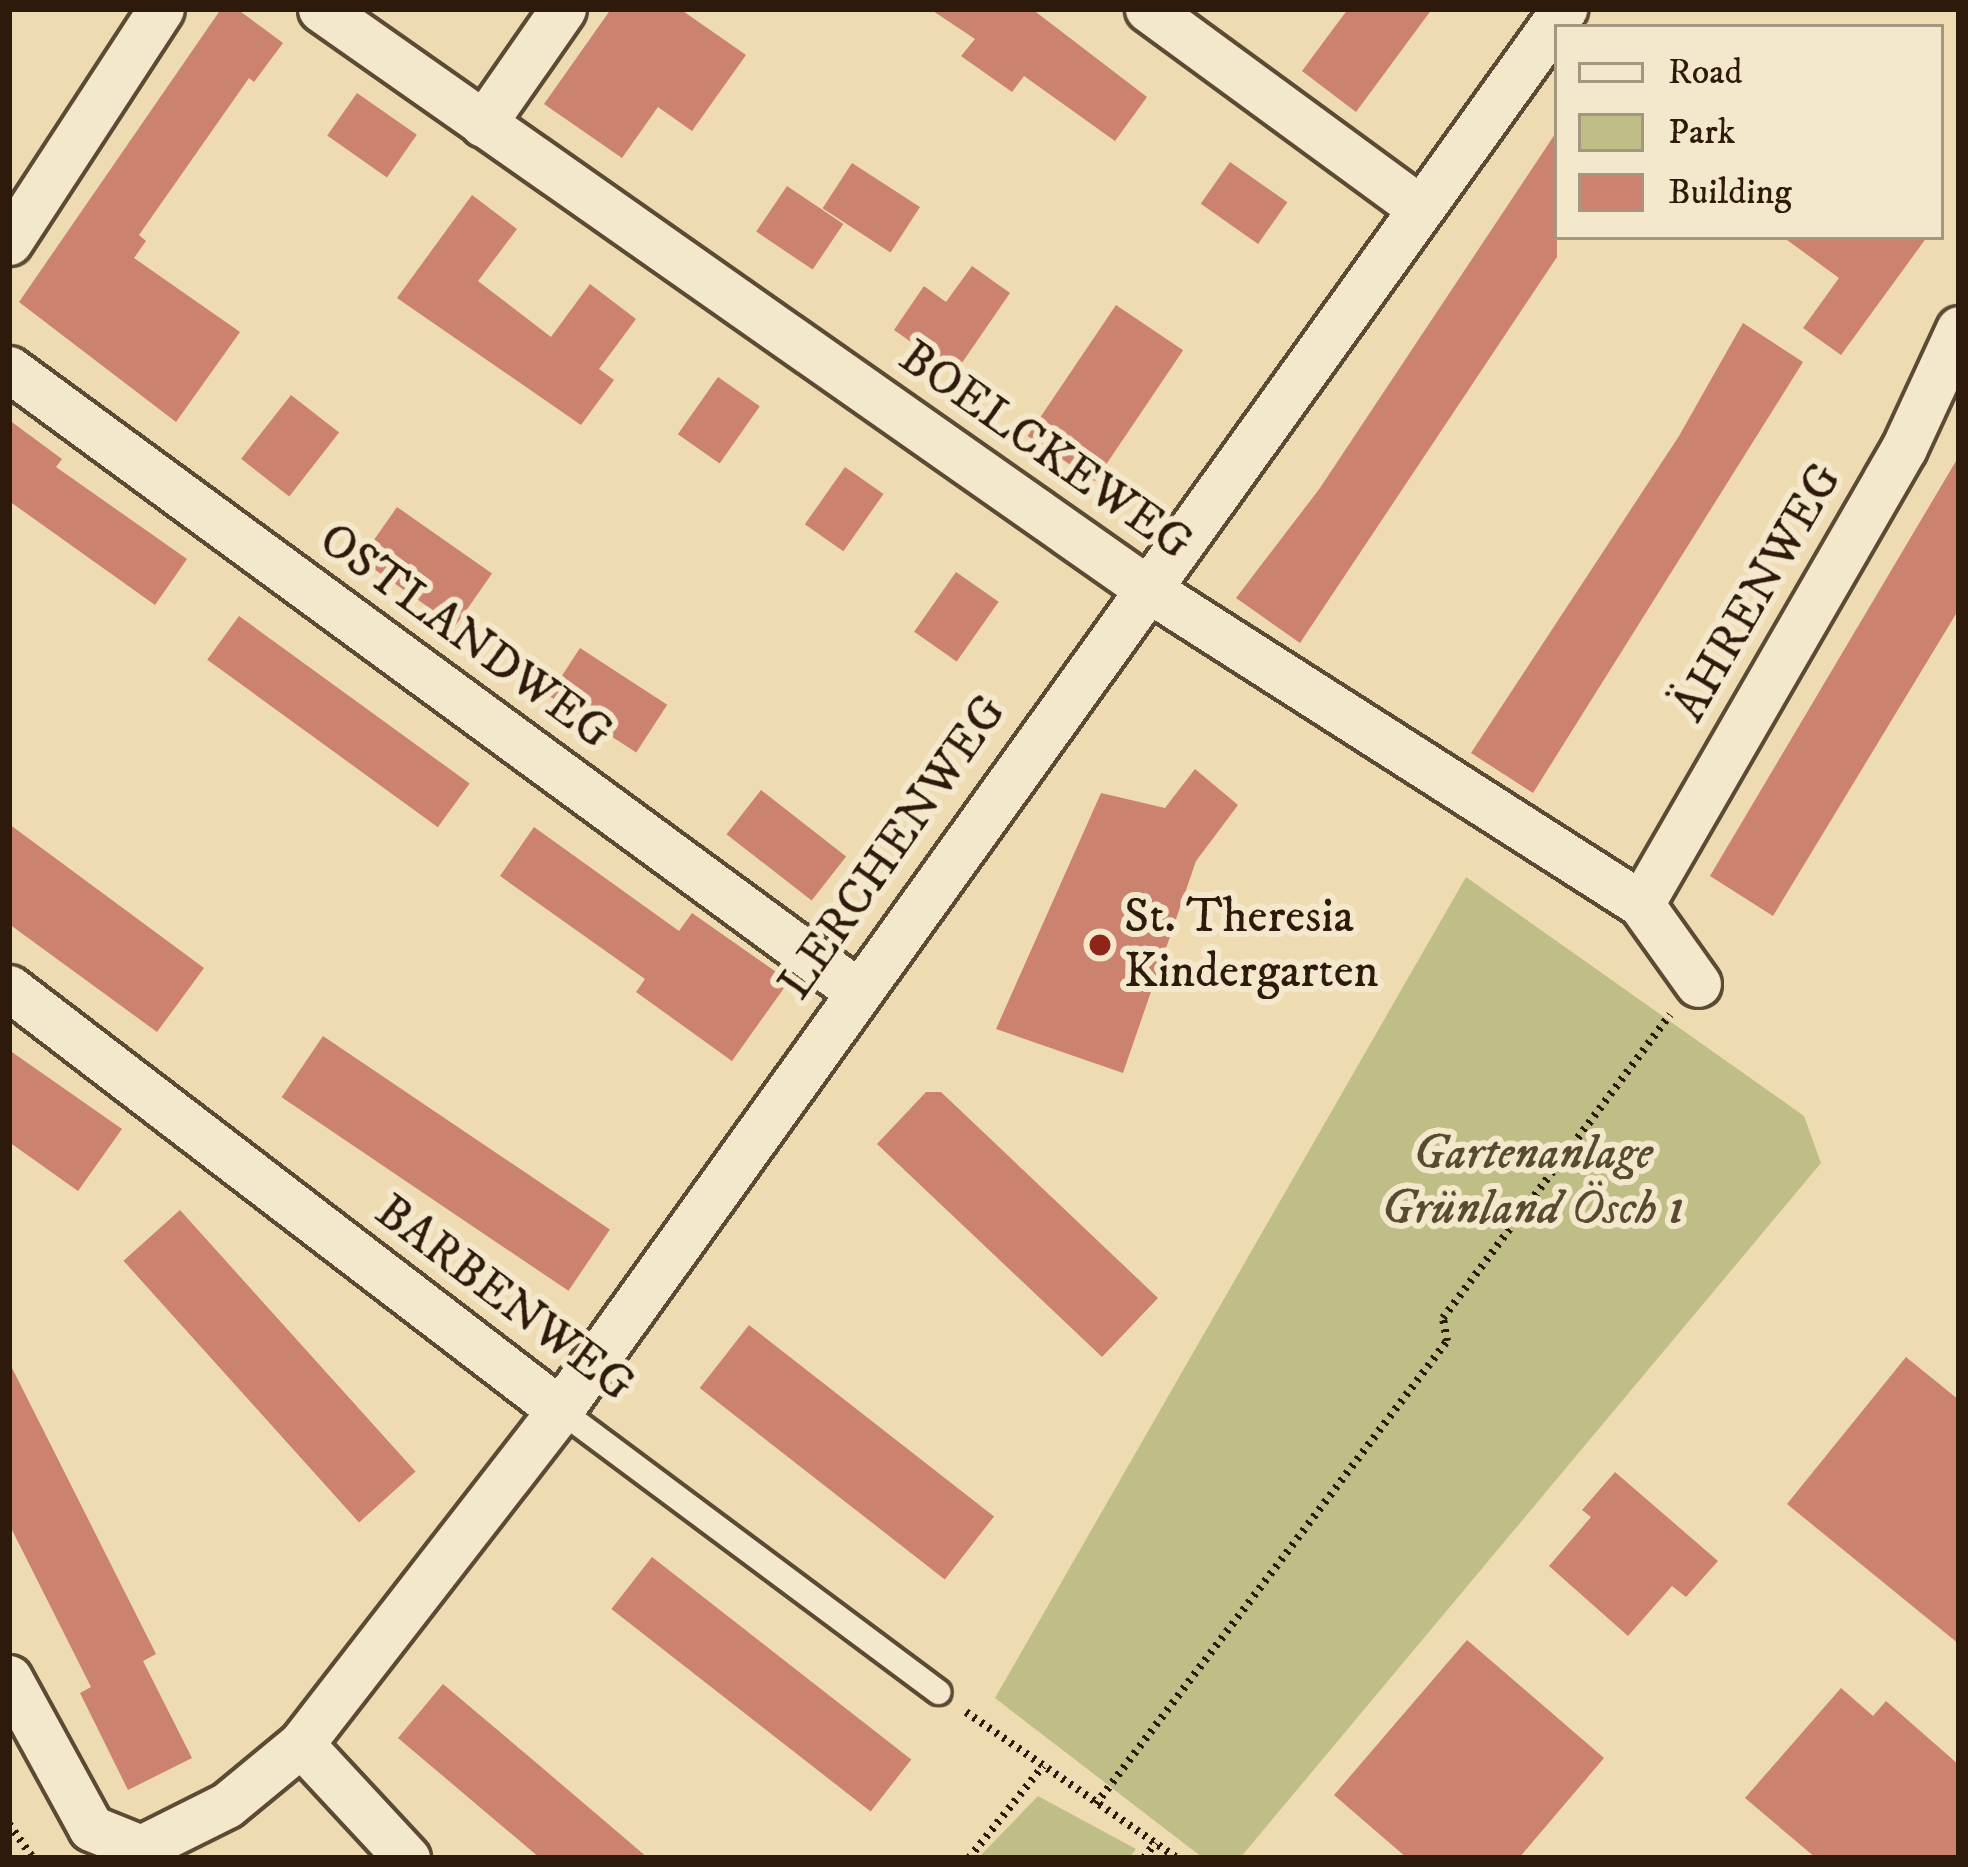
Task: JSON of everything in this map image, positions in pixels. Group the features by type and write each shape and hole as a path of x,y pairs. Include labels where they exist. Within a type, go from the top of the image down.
{"street":[{"path":"9,242 161,9"},
{"name":"BOELCKEWEG","path":"322,9 1144,587 1641,904 1697,983"},
{"path":"483,124 563,9"},
{"path":"1148,9 1420,208"},
{"name":"LERCHENWEG","path":"9,1678 91,1828 141,1848 227,1805 301,1744 560,1410 1144,587 1564,9"},
{"name":"ÄHRENWEG","path":"1641,904 1904,448 1959,329"},
{"name":"OSTLANDWEG","path":"9,369 857,991"},
{"name":"BARBENWEG","path":"9,988 560,1410"},
{"path":"301,1744 407,1858"}],"lane":[{"name":"BARBENWEG","path":"560,1410 938,1692"}],"path":[{"path":"1096,1804 1448,1341 1443,1318 1697,983"},
{"path":"938,1692 1177,1858"},
{"path":"969,1858 1043,1766"},
{"path":"9,1824 33,1858"},
{"path":"1144,1858 1155,1843"}],"green space":[{"name":"Gartenanlage Grünland Ösch 1","path":"1466,877 1804,1116 1821,1163 1240,1858 1203,1858 995,1698"},
{"path":"1038,1796 1136,1849 1129,1858 978,1858"}],"building":[{"path":"221,9 237,9 283,43 254,82 249,78 139,235 146,241 134,258 240,332 176,422 19,302"},
{"path":"611,9 680,9 746,55 692,131 658,107 622,158 544,104"},
{"path":"930,9 1032,9 1147,97 1115,141 1024,76 1012,92 961,56 975,39"},
{"path":"1348,9 1432,9 1356,112 1302,71"},
{"path":"357,93 417,135 387,177 327,136"},
{"path":"1554,136 1557,257 1300,643 1236,598 1320,488"},
{"path":"1230,162 1287,202 1258,244 1201,204"},
{"path":"852,163 920,207 891,252 823,208"},
{"path":"787,186 843,224 813,270 756,232"},
{"path":"472,195 517,229 478,281 551,337 590,284 636,319 599,369 614,380 581,425 397,298"},
{"path":"1787,240 1925,240 1841,355 1803,328 1839,278"},
{"path":"972,266 1010,293 955,373 894,330 924,286 946,302"},
{"path":"1116,305 1183,350 1095,481 1028,436"},
{"path":"1743,323 1803,362 1533,793 1471,753 1679,436"},
{"path":"718,377 760,406 720,464 678,434"},
{"path":"291,395 339,433 289,496 241,459"},
{"path":"9,420 62,459 56,467 187,559 155,605 9,501"},
{"path":"1959,456 1959,609 1773,916 1710,876"},
{"path":"845,467 884,494 843,551 805,524"},
{"path":"397,507 492,574 455,626 360,559"},
{"path":"956,572 999,602 957,662 914,632"},
{"path":"239,616 470,784 438,827 207,660"},
{"path":"580,648 667,705 636,752 549,696"},
{"name":"St. Theresia Kindergarten","path":"1195,769 1238,805 1196,861 1123,1073 996,1029 1101,793 1165,808"},
{"path":"761,790 846,856 812,901 727,834"},
{"path":"9,824 204,968 157,1032 9,924"},
{"path":"534,827 679,931 692,913 789,981 732,1061 636,992 645,979 500,876"},
{"path":"323,1036 610,1229 568,1291 282,1097"},
{"path":"9,1050 122,1129 78,1191 9,1142"},
{"path":"926,1092 941,1092 1158,1298 1102,1357 877,1144"},
{"path":"180,1210 416,1472 359,1522 124,1261"},
{"path":"749,1325 994,1516 945,1580 700,1388"},
{"path":"1906,1357 1959,1400 1959,1644 1787,1504"},
{"path":"9,1362 156,1654 143,1661 192,1758 128,1790 80,1693 91,1687 9,1524"},
{"path":"1615,1472 1718,1561 1686,1597 1672,1586 1628,1636 1549,1566 1591,1517 1582,1510"},
{"path":"652,1557 911,1760 871,1812 611,1609"},
{"path":"1467,1640 1604,1758 1519,1858 1407,1858 1334,1795"},
{"path":"443,1684 648,1858 540,1858 398,1738"},
{"path":"1841,1688 1873,1716 1886,1701 1959,1765 1959,1858 1816,1858 1745,1798"}],"place":[{"name":"St. Theresia Kindergarten","path":"1100,945"}]}
